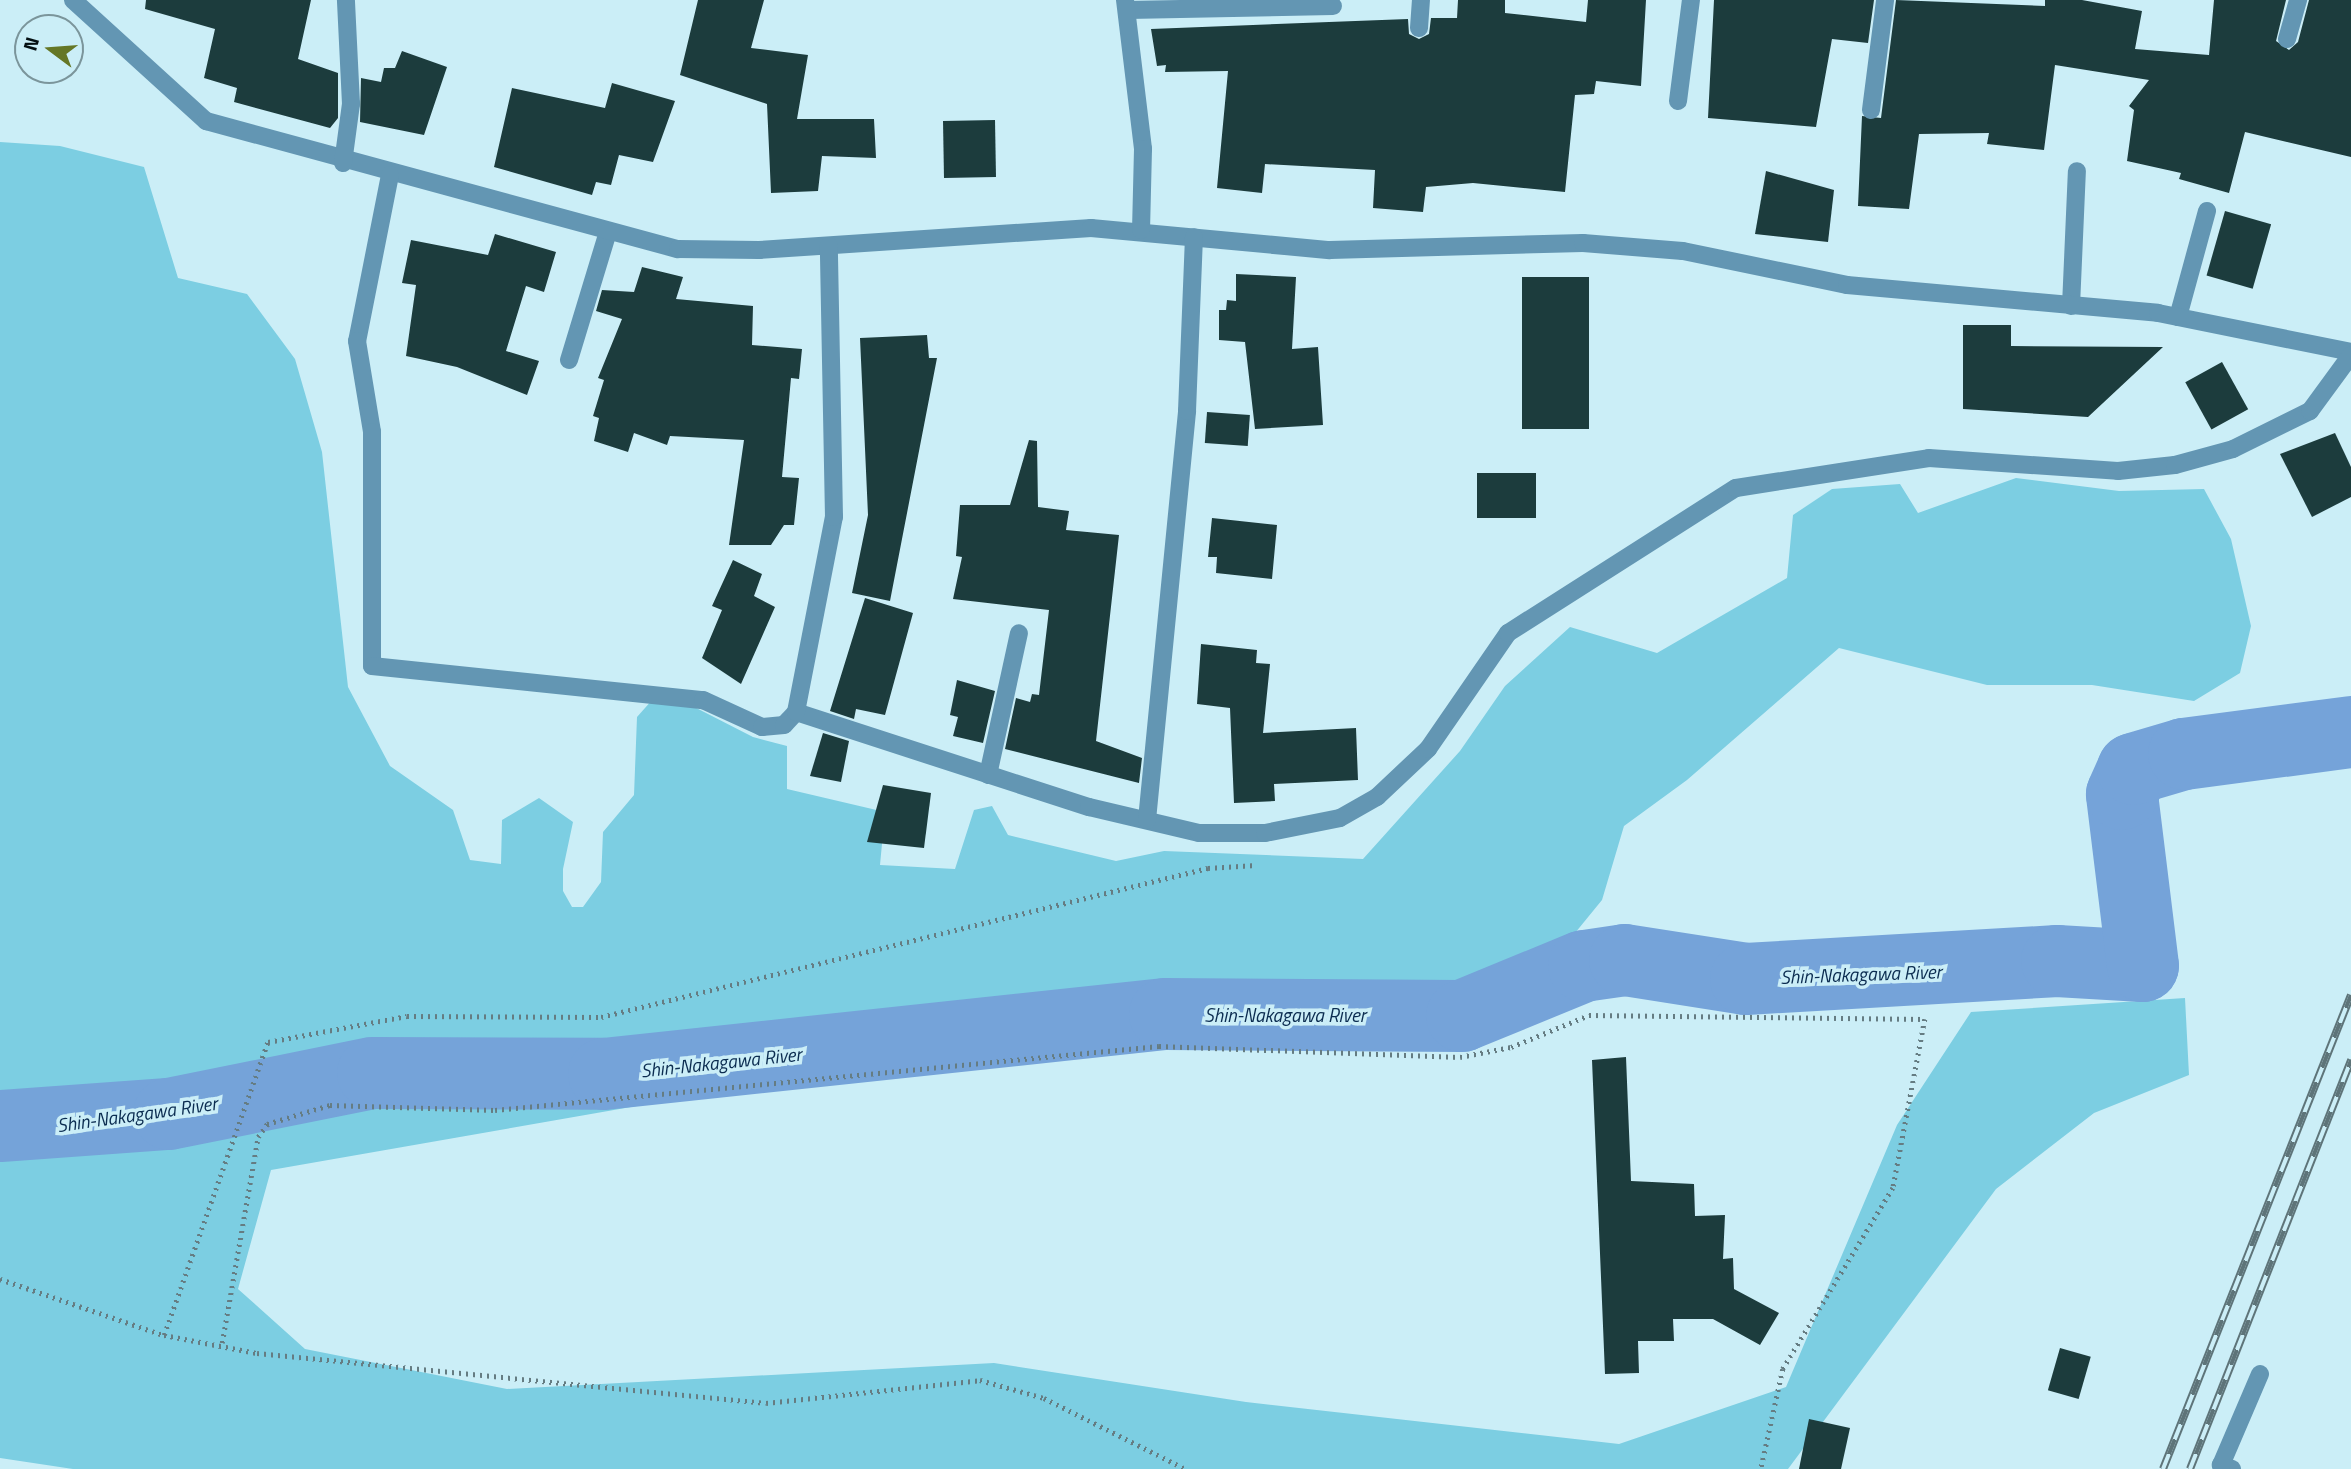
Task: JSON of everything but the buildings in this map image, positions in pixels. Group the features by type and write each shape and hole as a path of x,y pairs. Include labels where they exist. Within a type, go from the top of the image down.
{"street":[{"path":"73,0 206,121 390,176 678,249 829,246 1141,230 1330,250 1583,243 1683,251 1847,285 2178,317 2351,353 2310,411 2233,449 2175,465 2118,471 1929,458 1736,488 1508,633 1428,749 1377,797 1340,818 1265,832 1199,833 988,775 796,712"},
{"path":"343,163 351,104 346,0"},
{"path":"1419,28 1421,0"},
{"path":"1678,101 1691,0"},
{"path":"1871,110 1885,0"},
{"path":"2287,39 2298,0"},
{"path":"1141,230 1143,149 1127,5 1333,6"},
{"path":"2071,306 2077,172"},
{"path":"390,176 357,341 372,432 372,666 703,701 762,727 784,725 796,712 834,517 829,246"},
{"path":"2178,317 2207,211"},
{"path":"569,360 608,232"},
{"path":"1147,820 1187,411 1194,237"},
{"path":"988,775 1020,633"},
{"path":"2232,1469 2221,1465 2260,1374"}],"path":[{"path":"164,1335 268,1042 407,1016 600,1017 1209,869 1269,863"},
{"path":"222,1343 258,1137 267,1124 330,1105 495,1110 1159,1046 1460,1057 1511,1047 1589,1015 1925,1019 1893,1188 1783,1369 1761,1469"},
{"path":"0,1279 164,1335 222,1343 257,1353 766,1403 980,1380 1044,1398 1186,1469"}],"shaded area":[{"path":"0,142 60,146 144,167 178,278 247,294 295,359 322,452 348,687 390,766 453,810 470,860 501,864 502,820 539,798 573,822 563,869 563,891 572,907 583,907 601,882 603,832 634,795 637,717 661,690 753,737 787,746 787,789 885,812 880,865 955,869 974,810 992,806 1008,835 1116,861 1164,851 1363,859 1460,751 1505,686 1570,627 1657,653 1787,578 1793,515 1832,489 1900,484 1918,513 2016,478 2119,491 2204,489 2231,539 2251,626 2240,673 2194,701 2092,685 1987,685 1839,648 1687,780 1624,826 1602,900 1535,982 1474,1024 1357,1042 917,1057 271,1170 238,1289 305,1349 507,1389 994,1363 1246,1402 1619,1444 1786,1387 1897,1125 1971,1012 2185,998 2189,1075 2094,1113 1996,1189 1788,1469 73,1469 0,1458"}],"waterway":[{"name":"Shin-Nakagawa River","path":"0,1126 169,1114 373,1073 604,1074 1165,1014 1462,1016 1584,966 1625,960 1746,979 2057,961 2143,966 2122,794 2133,769 2184,754 2351,732"}],"railway":[{"path":"2163,1469 2351,995"},
{"path":"2190,1469 2351,1060"}]}
